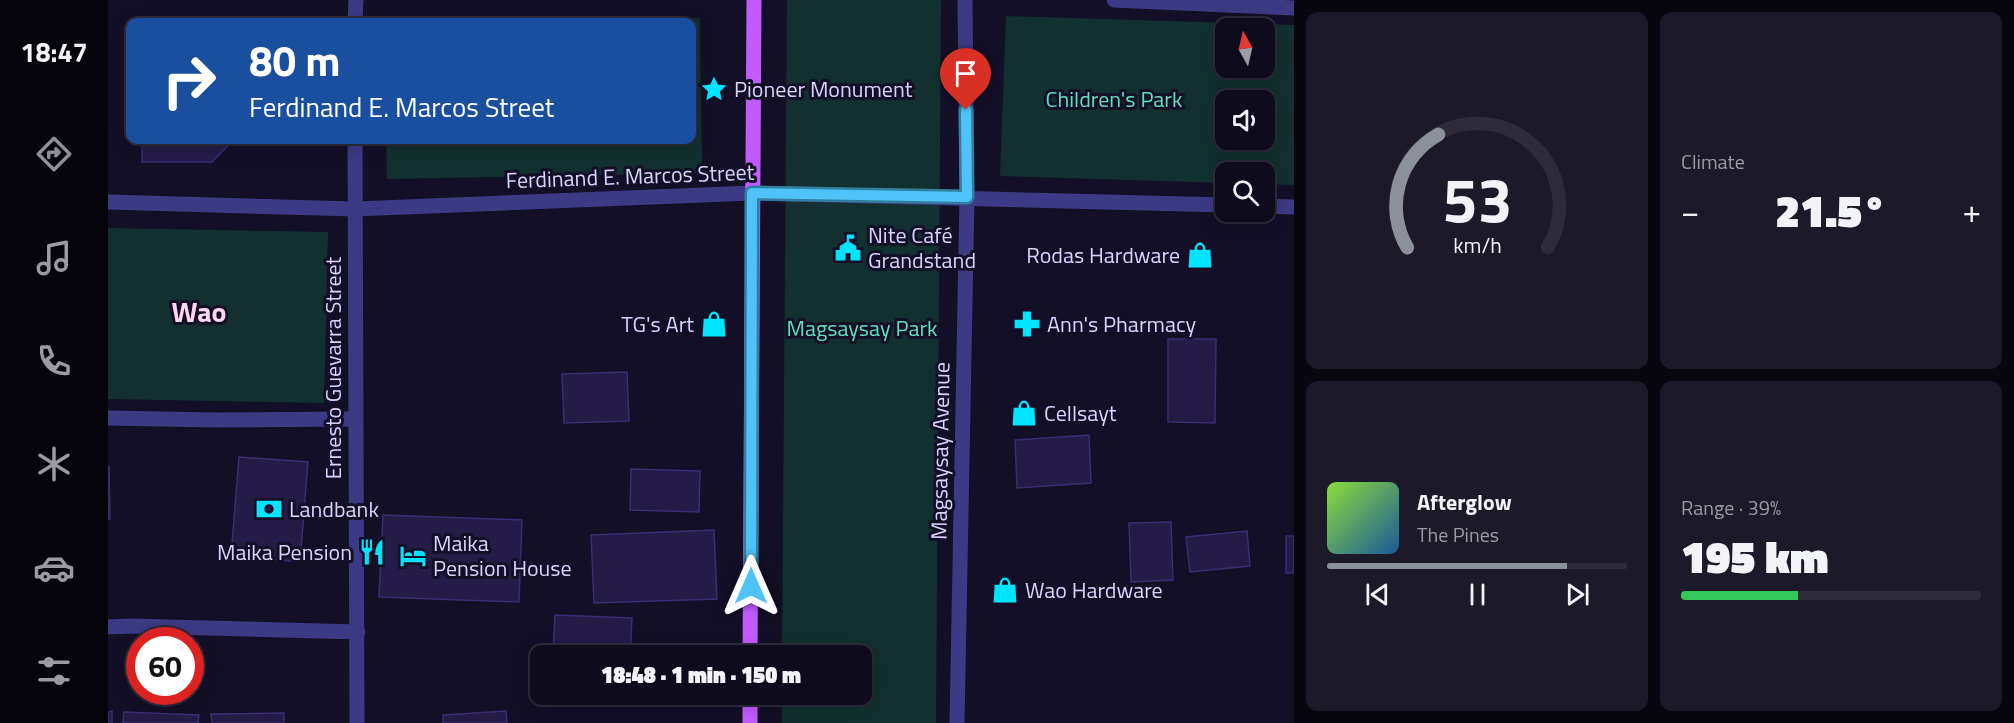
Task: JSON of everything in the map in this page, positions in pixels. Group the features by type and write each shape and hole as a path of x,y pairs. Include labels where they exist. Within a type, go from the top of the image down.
{"main road":[{"path":"750,645 753,0"},
{"path":"750,705 750,723"}],"street":[{"path":"356,0 356,18"},
{"name":"Magsaysay Avenue","path":"957,723 967,197 965,0"},
{"path":"1114,0 1294,8"},
{"name":"Ernesto Guevarra Street","path":"355,144 354,419 358,632 357,723"},
{"name":"Ferdinand E. Marcos Street","path":"108,202 355,209 752,193 1215,205"},
{"path":"1275,206 1294,207"},
{"path":"108,418 354,419"},
{"path":"108,627 358,632"}],"green space":[{"name":"Magsaysay Park","path":"787,0 941,0 936,723 782,723 782,705 872,705 872,645 782,645"},
{"name":"Children's Park","path":"1006,16 1215,23 1215,78 1275,78 1275,24 1294,25 1294,185 1275,184 1275,162 1215,162 1215,183 1000,176"},
{"path":"696,18 700,18 702,173 387,179 386,144 696,144"},
{"path":"108,228 328,232 324,403 108,399"}],"building":[{"path":"142,144 229,144 212,162 142,162"},
{"path":"1168,339 1216,339 1215,423 1168,422"},
{"path":"627,372 629,421 564,423 562,374"},
{"path":"1089,435 1091,483 1017,488 1015,440"},
{"name":"Landbank","path":"239,457 308,462 300,562 231,556"},
{"path":"109,466 110,519 108,519"},
{"path":"631,469 700,471 699,512 630,510"},
{"path":"383,515 522,520 519,602 379,597"},
{"path":"1171,522 1173,580 1131,582 1129,523"},
{"path":"714,530 717,599 594,603 591,535"},
{"path":"1247,531 1250,566 1190,572 1186,537"},
{"path":"1286,536 1294,536 1294,573 1286,573"},
{"path":"555,615 632,618 631,645 554,645"},
{"path":"112,711 112,723 108,723 108,712"},
{"path":"506,711 507,723 443,723 443,715"},
{"path":"124,712 199,715 198,723 123,723"},
{"path":"284,713 284,723 212,723 211,714"}],"place":[{"name":"Pioneer Monument","path":"714,89"},
{"name":"Nite Café Grandstand","path":"848,248"},
{"name":"Rodas Hardware","path":"1200,255"},
{"name":"TG's Art","path":"714,324"},
{"name":"Ann's Pharmacy","path":"1027,324"},
{"name":"Cellsayt","path":"1024,413"},
{"name":"Landbank","path":"269,509"},
{"name":"Maika Pension","path":"372,552"},
{"name":"Maika Pension House","path":"413,556"},
{"name":"Wao Hardware","path":"1005,590"}],"district":[{"name":"Wao","path":"199,312"}],"route":[{"path":"751,586 752,193 967,197 966,110"}]}
